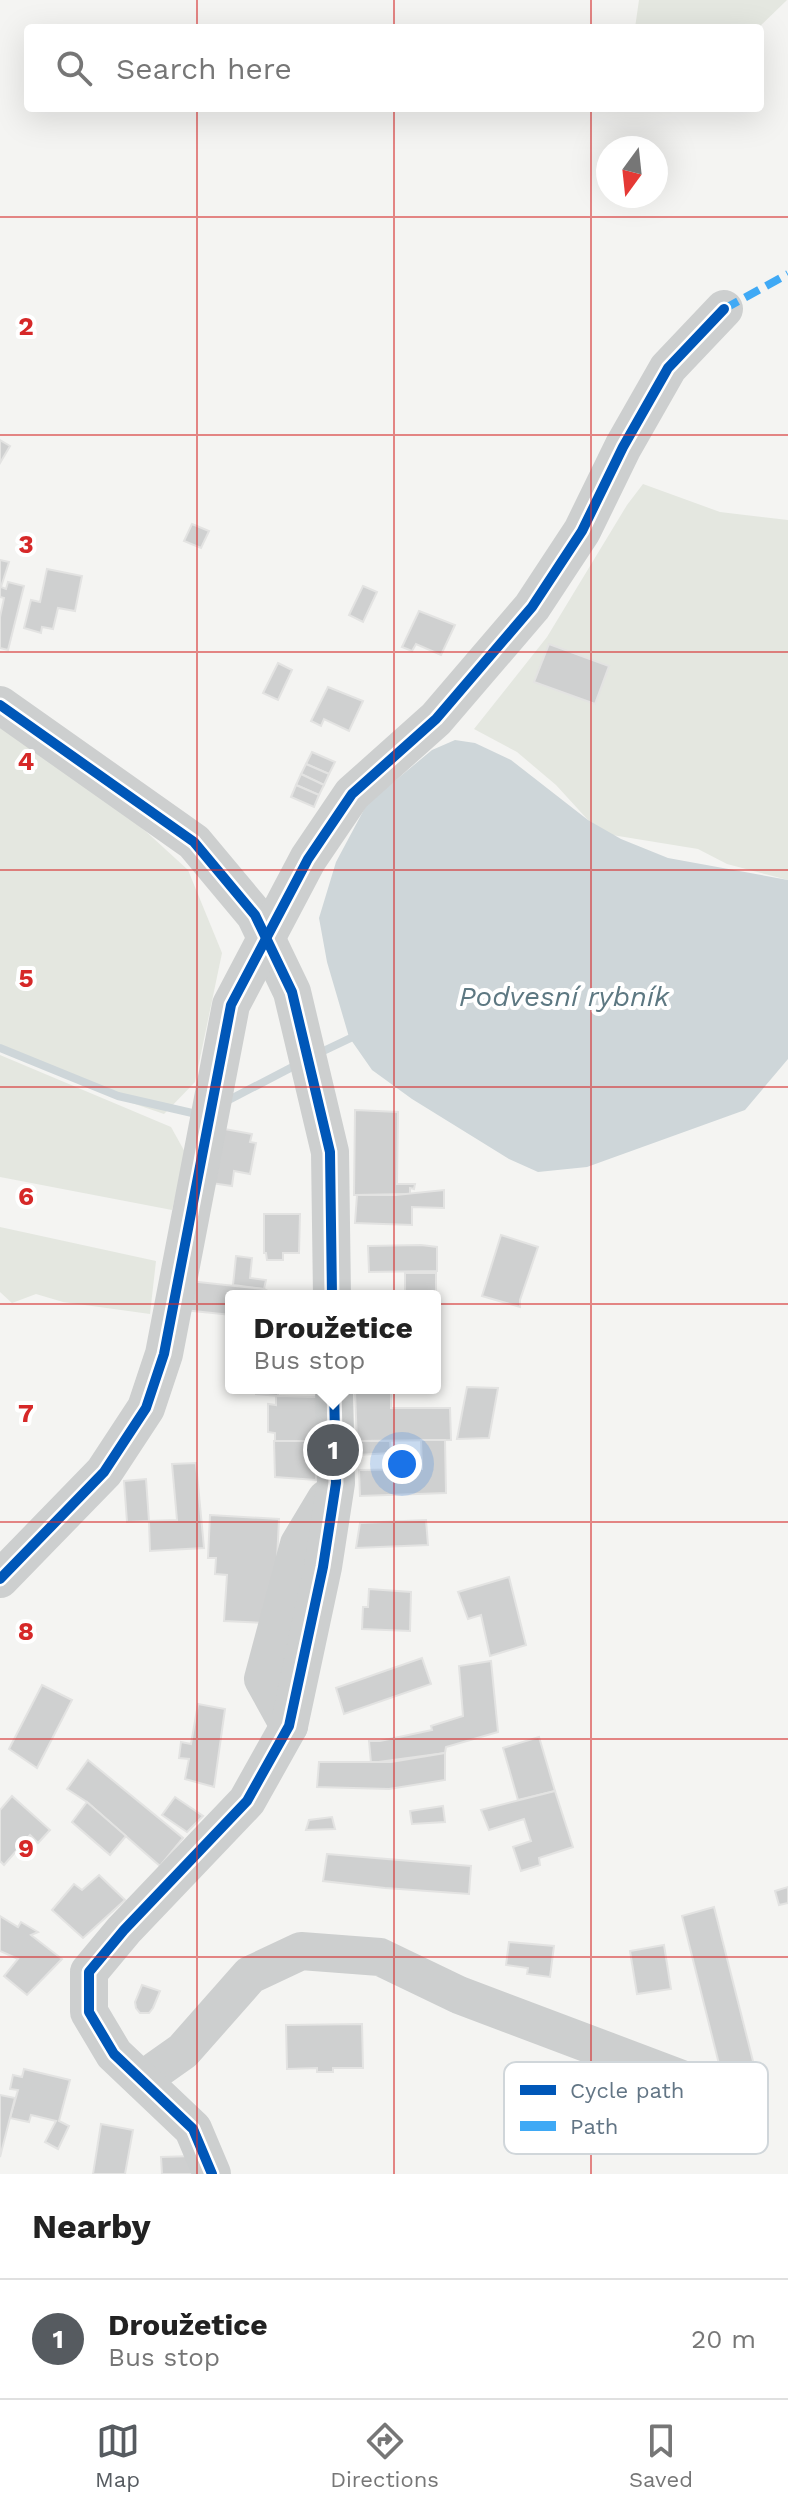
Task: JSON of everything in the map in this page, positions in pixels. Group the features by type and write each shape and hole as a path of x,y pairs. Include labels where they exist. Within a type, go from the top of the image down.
{"street":[{"path":"0,1579 104,1472 146,1408 164,1354 231,1005 308,859 352,794 436,719 532,607 582,531 623,447 668,368 724,309"},
{"path":"0,705 194,842 255,915 292,992 330,1152 332,1290"},
{"path":"212,2174 193,2129 114,2054 89,2012 89,1972 124,1930 247,1801 289,1726 323,1567 336,1483 334,1394"},
{"path":"142,2080 183,2051 250,1975 301,1951 380,1957 459,1995 637,2062"}],"shaded area":[{"path":"639,0 787,0 762,24 636,24"},
{"path":"643,484 720,512 788,520 788,880 727,864 698,849 612,835 588,820 556,785 517,752 474,729 547,637"},
{"path":"0,725 117,805 188,870 222,953 195,1082 164,1114 97,1091 0,1049"},
{"path":"0,1055 171,1127 186,1154 172,1210 0,1177"},
{"path":"0,1227 156,1261 150,1314 63,1302 36,1294 12,1303 0,1292"}],"water":[{"name":"Podvesní rybník","path":"455,740 475,743 511,760 588,820 621,839 668,858 788,880 788,1059 745,1110 587,1167 538,1172 509,1159 412,1099 372,1070 349,1037 327,962 319,918 336,862 367,804 432,750"}],"building":[{"path":"0,440 10,446 0,463"},
{"path":"192,524 209,531 201,548 184,541"},
{"path":"0,560 9,562 1,587 6,589 8,582 24,586 8,650 0,648 0,617 4,598 0,597"},
{"path":"47,569 82,576 75,611 58,608 53,629 42,627 41,633 24,628 31,600 40,602"},
{"path":"363,586 377,592 363,622 349,615"},
{"path":"419,611 455,625 441,655 416,644 412,651 402,647"},
{"path":"549,644 609,666 595,704 534,682"},
{"path":"278,663 292,670 278,700 263,693"},
{"path":"328,687 363,701 349,731 324,719 321,726 311,721"},
{"path":"312,752 335,762 329,774 306,764"},
{"path":"306,764 329,774 324,785 301,774"},
{"path":"301,774 324,785 319,795 296,785"},
{"path":"296,785 319,795 314,807 291,797"},
{"path":"355,1110 398,1112 397,1184 415,1184 414,1189 410,1188 410,1194 354,1195"},
{"path":"219,1128 252,1134 250,1142 256,1143 250,1174 234,1171 232,1186 211,1183"},
{"path":"444,1190 444,1208 412,1207 412,1225 355,1223 357,1195"},
{"path":"264,1214 300,1214 299,1253 283,1253 283,1260 267,1260 264,1253"},
{"path":"501,1235 538,1247 520,1307 482,1296"},
{"path":"368,1246 437,1247 437,1271 369,1272"},
{"path":"236,1256 252,1258 250,1278 266,1280 264,1289 233,1285"},
{"path":"405,1273 436,1273 436,1290 405,1290"},
{"path":"189,1281 266,1290 225,1290 225,1314 184,1310"},
{"path":"467,1387 498,1388 489,1438 457,1439"},
{"path":"355,1394 391,1394 391,1408 450,1408 451,1440 357,1441"},
{"path":"276,1396 318,1397 318,1441 275,1442 275,1433 268,1432 268,1404 276,1405"},
{"path":"421,1440 445,1440 446,1493 360,1496 359,1470 422,1469"},
{"path":"274,1441 318,1441 316,1480 275,1477"},
{"path":"357,1441 390,1441 391,1453 358,1455"},
{"path":"196,1463 204,1548 150,1551 149,1521 177,1520 172,1464"},
{"path":"146,1479 149,1521 127,1522 124,1481"},
{"path":"210,1515 279,1519 277,1560 267,1623 224,1621 227,1575 215,1574 216,1558 208,1558"},
{"path":"426,1520 428,1545 356,1548 360,1523"},
{"path":"509,1577 526,1645 490,1656 481,1615 468,1619 458,1592"},
{"path":"369,1589 411,1592 410,1631 362,1629 363,1607 368,1607"},
{"path":"422,1658 431,1684 344,1714 336,1688"},
{"path":"491,1661 498,1732 446,1747 445,1753 371,1763 369,1741 432,1730 431,1726 463,1716 459,1666"},
{"path":"42,1685 72,1700 37,1768 9,1749"},
{"path":"198,1704 225,1709 214,1787 185,1779 189,1759 179,1758 181,1742 191,1744"},
{"path":"539,1737 555,1791 518,1800 503,1748"},
{"path":"445,1753 445,1780 389,1789 317,1787 319,1762 391,1762"},
{"path":"88,1760 183,1838 160,1866 87,1802 67,1789"},
{"path":"555,1791 573,1847 539,1858 540,1865 521,1871 513,1847 531,1841 524,1819 489,1830 481,1810"},
{"path":"12,1796 50,1830 38,1843 30,1835 4,1865 0,1861 0,1810"},
{"path":"175,1797 203,1816 187,1832 162,1815"},
{"path":"87,1802 126,1836 110,1855 72,1822"},
{"path":"443,1806 445,1822 412,1824 410,1811"},
{"path":"332,1817 335,1829 306,1830 309,1820"},
{"path":"327,1854 471,1866 469,1894 323,1881"},
{"path":"99,1875 125,1900 83,1938 52,1910 74,1884 82,1890"},
{"path":"788,1887 788,1903 779,1905 775,1891"},
{"path":"714,1907 753,2062 718,2062 682,1916"},
{"path":"0,1916 18,1927 21,1922 38,1932 31,1935 62,1959 27,1995 4,1976 18,1959 0,1951"},
{"path":"509,1942 554,1946 550,1977 527,1974 528,1968 506,1965"},
{"path":"664,1945 671,1989 637,1994 630,1951"},
{"path":"142,1985 160,1991 149,2013 140,2013 136,2008 135,2002"},
{"path":"362,2024 363,2068 333,2068 333,2072 317,2072 317,2068 287,2069 286,2025"},
{"path":"24,2069 70,2080 59,2121 69,2126 58,2149 45,2142 56,2121 31,2115 29,2122 10,2118 18,2090 10,2089 13,2075 22,2077"},
{"path":"0,2095 15,2098 0,2157"},
{"path":"101,2124 133,2130 125,2174 93,2174"},
{"path":"193,2156 194,2174 162,2174 161,2157"}],"waterway":[{"path":"315,1055 357,1035"},
{"path":"0,1048 118,1096 201,1115"},
{"path":"223,1103 300,1063"}],"marked path":[{"path":"724,309 788,274"}],"cycle path":[{"path":"0,1579 104,1472 146,1408 164,1354 231,1005 308,859 352,794 436,719 532,607 582,531 623,447 668,368 724,309"},
{"path":"0,705 194,842 255,915 292,992 330,1152 332,1290"},
{"path":"212,2174 193,2129 114,2054 89,2012 89,1972 124,1930 247,1801 289,1726 323,1567 336,1483 334,1394"}],"place":[{"name":"Droužetice","path":"333,1450"}]}
